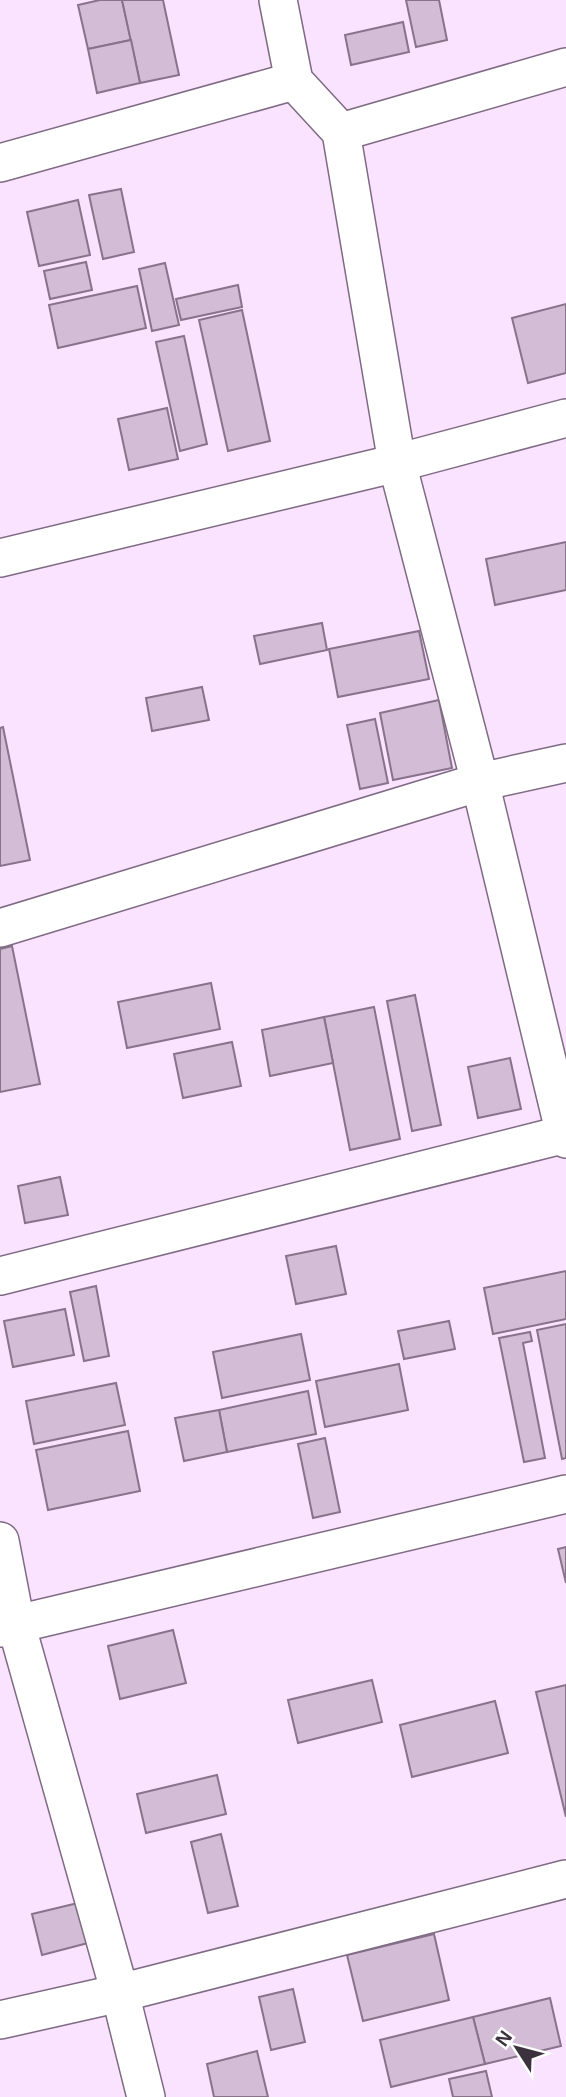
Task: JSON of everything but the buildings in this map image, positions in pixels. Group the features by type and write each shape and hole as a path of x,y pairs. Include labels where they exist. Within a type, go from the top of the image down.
{"street":[{"path":"0,1276 565,1136 480,782 397,463 341,132 295,81 278,0"},
{"path":"341,132 566,67"},
{"path":"0,163 295,81"},
{"path":"0,558 397,463 566,418"},
{"path":"0,928 480,782 566,763"},
{"path":"8,1626 566,1494"},
{"path":"0,1541 8,1626 120,1993 146,2097"},
{"path":"0,2020 120,1993 566,1879"}]}
